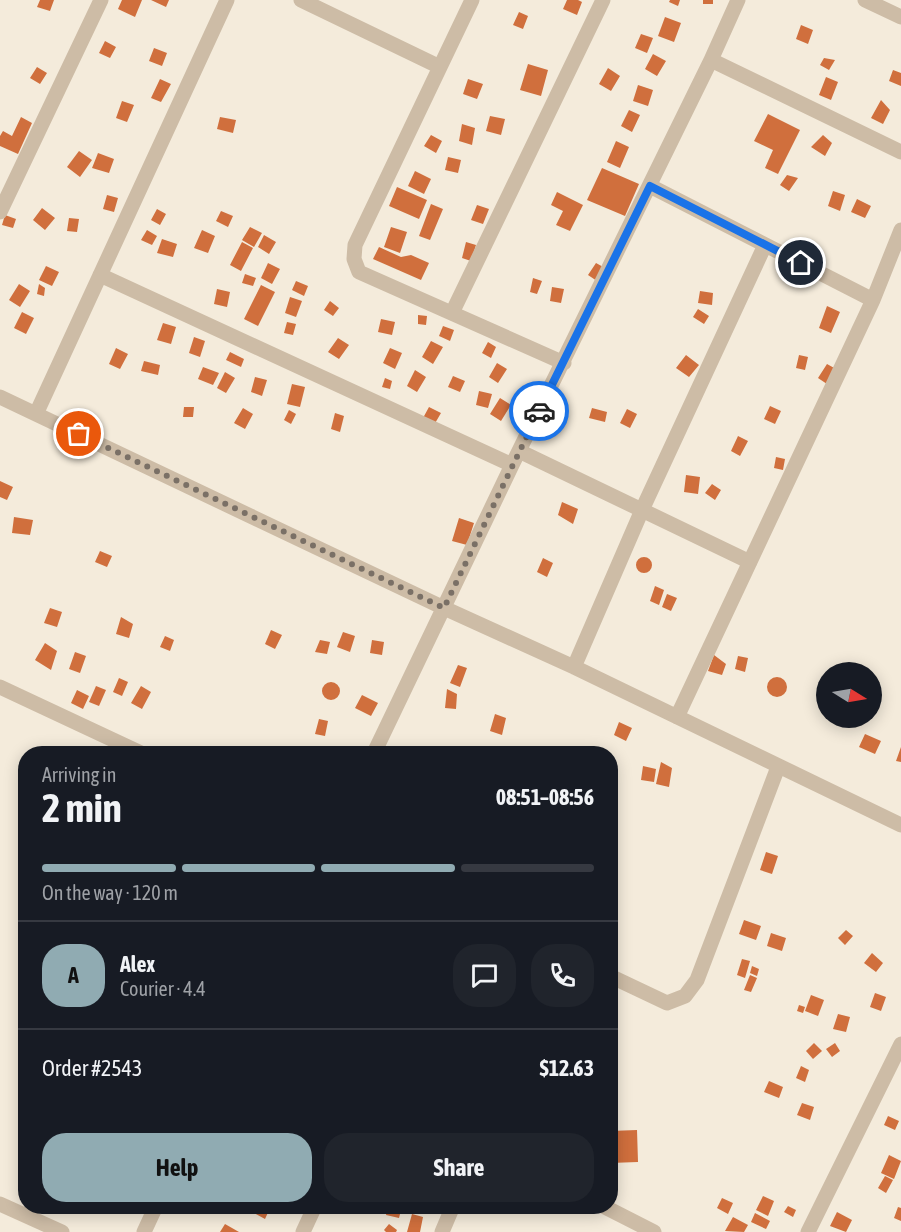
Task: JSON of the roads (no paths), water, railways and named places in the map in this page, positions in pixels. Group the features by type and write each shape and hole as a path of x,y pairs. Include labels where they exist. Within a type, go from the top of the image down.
{"street":[{"path":"0,212 101,0"},
{"path":"36,414 228,0"},
{"path":"301,0 440,67"},
{"path":"472,0 355,245 354,259 359,272 564,363"},
{"path":"452,313 603,0"},
{"path":"377,746 512,465 711,60 738,0"},
{"path":"865,0 901,17"},
{"path":"711,60 901,152"},
{"path":"650,186 873,300"},
{"path":"676,717 873,300 901,230"},
{"path":"574,667 642,510 765,245"},
{"path":"100,275 512,465"},
{"path":"0,397 444,608 574,667 901,825"},
{"path":"519,451 750,562"},
{"path":"0,687 126,746"},
{"path":"618,980 667,1003 685,996 697,980 778,767"},
{"path":"808,1232 901,1044"},
{"path":"0,1204 18,1212"},
{"path":"22,1214 62,1232"},
{"path":"144,1232 152,1214"},
{"path":"303,1232 311,1214"},
{"path":"442,1232 450,1214"},
{"path":"618,1214 654,1232"}]}
